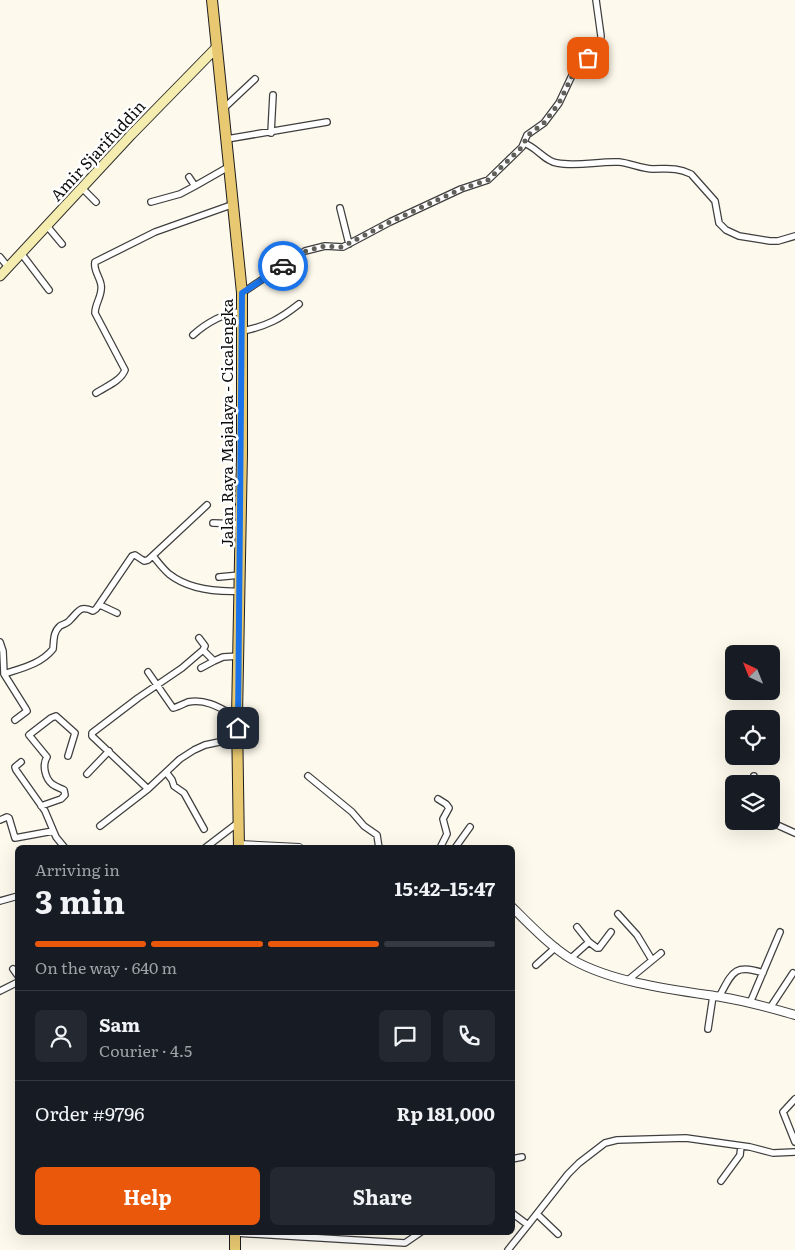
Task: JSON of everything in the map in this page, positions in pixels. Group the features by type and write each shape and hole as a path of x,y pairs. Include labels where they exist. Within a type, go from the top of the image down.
{"main road":[{"name":"Jalan Raya Majalaya - Cicalengka","path":"212,0 242,293 241,524 237,717 239,845"},
{"name":"Amir Sjarifuddin","path":"0,276 217,47"},
{"path":"235,1235 235,1250"}],"street":[{"path":"242,293 306,251 325,246 342,247 461,189 488,180 524,143 528,135 544,123 559,103 575,70 600,43 601,36 596,0"},
{"path":"223,109 255,79"},
{"path":"271,133 273,95"},
{"path":"227,139 327,122"},
{"path":"524,143 531,145 556,163 619,162 648,168 670,168 686,172 691,174 715,201 719,223 726,230 739,236 770,241 778,241 795,236"},
{"path":"151,202 180,194 230,166"},
{"path":"189,177 195,186"},
{"path":"82,188 96,202"},
{"path":"96,393 117,380 125,370 95,312 101,290 100,281 94,268 95,262 155,232 234,204"},
{"path":"340,208 349,244"},
{"path":"47,226 62,244"},
{"path":"21,253 49,290"},
{"path":"0,257 8,267"},
{"path":"243,331 268,325 299,304"},
{"path":"193,335 212,322 233,312 242,312"},
{"path":"4,674 36,663 52,650 54,637 60,627 69,622 81,609 87,608 95,611 132,556 137,555 144,561 153,556 207,505"},
{"path":"213,523 241,524"},
{"path":"153,556 167,573 184,582 214,591 240,591"},
{"path":"219,577 240,575"},
{"path":"100,605 117,613"},
{"path":"148,789 91,736 92,733 182,668 203,650 205,646 199,638"},
{"path":"0,642 3,650 4,674 27,711 16,720"},
{"path":"203,650 214,661"},
{"path":"201,668 223,657 238,656"},
{"path":"148,672 173,708 185,703 199,702 212,704 237,717"},
{"path":"41,806 65,795 64,790 54,786 47,778 44,764 47,757 29,735 56,716 75,732 68,756"},
{"path":"100,826 148,789 180,759 194,750 205,745 238,738"},
{"path":"87,774 109,751"},
{"path":"21,762 15,767 16,770 45,811 56,837 63,845"},
{"path":"166,772 174,786 184,793 204,829"},
{"path":"308,776 352,812 364,826 378,835 379,845"},
{"path":"438,799 449,808 444,819 447,834 442,845"},
{"path":"0,820 9,818 15,838 53,831"},
{"path":"209,845 239,822"},
{"path":"780,826 795,833"},
{"path":"457,845 470,827"},
{"path":"0,901 15,897"},
{"path":"515,910 570,959 607,974 651,986 750,1003 795,1015"},
{"path":"618,914 637,935 652,960"},
{"path":"577,927 598,948 612,932"},
{"path":"750,1003 780,932"},
{"path":"570,959 590,942"},
{"path":"536,965 556,948"},
{"path":"628,980 661,953"},
{"path":"708,1029 716,997 735,972 746,968 763,973"},
{"path":"770,1008 793,973"},
{"path":"0,991 15,984"},
{"path":"795,1099 783,1112 795,1142"},
{"path":"508,1250 568,1174 590,1154 606,1143 617,1140 686,1138 773,1153 795,1152"},
{"path":"721,1181 740,1155 741,1146"},
{"path":"515,1158 522,1157"},
{"path":"537,1214 558,1234"},
{"path":"515,1215 528,1225"},
{"path":"269,1235 406,1247 418,1235"}],"way so far":[{"path":"283,266 297,256 314,248 325,246 342,247 461,189 488,180 522,147 528,135 544,123 559,103 575,70 588,58"}],"route":[{"path":"238,728 242,293 283,266"}]}
